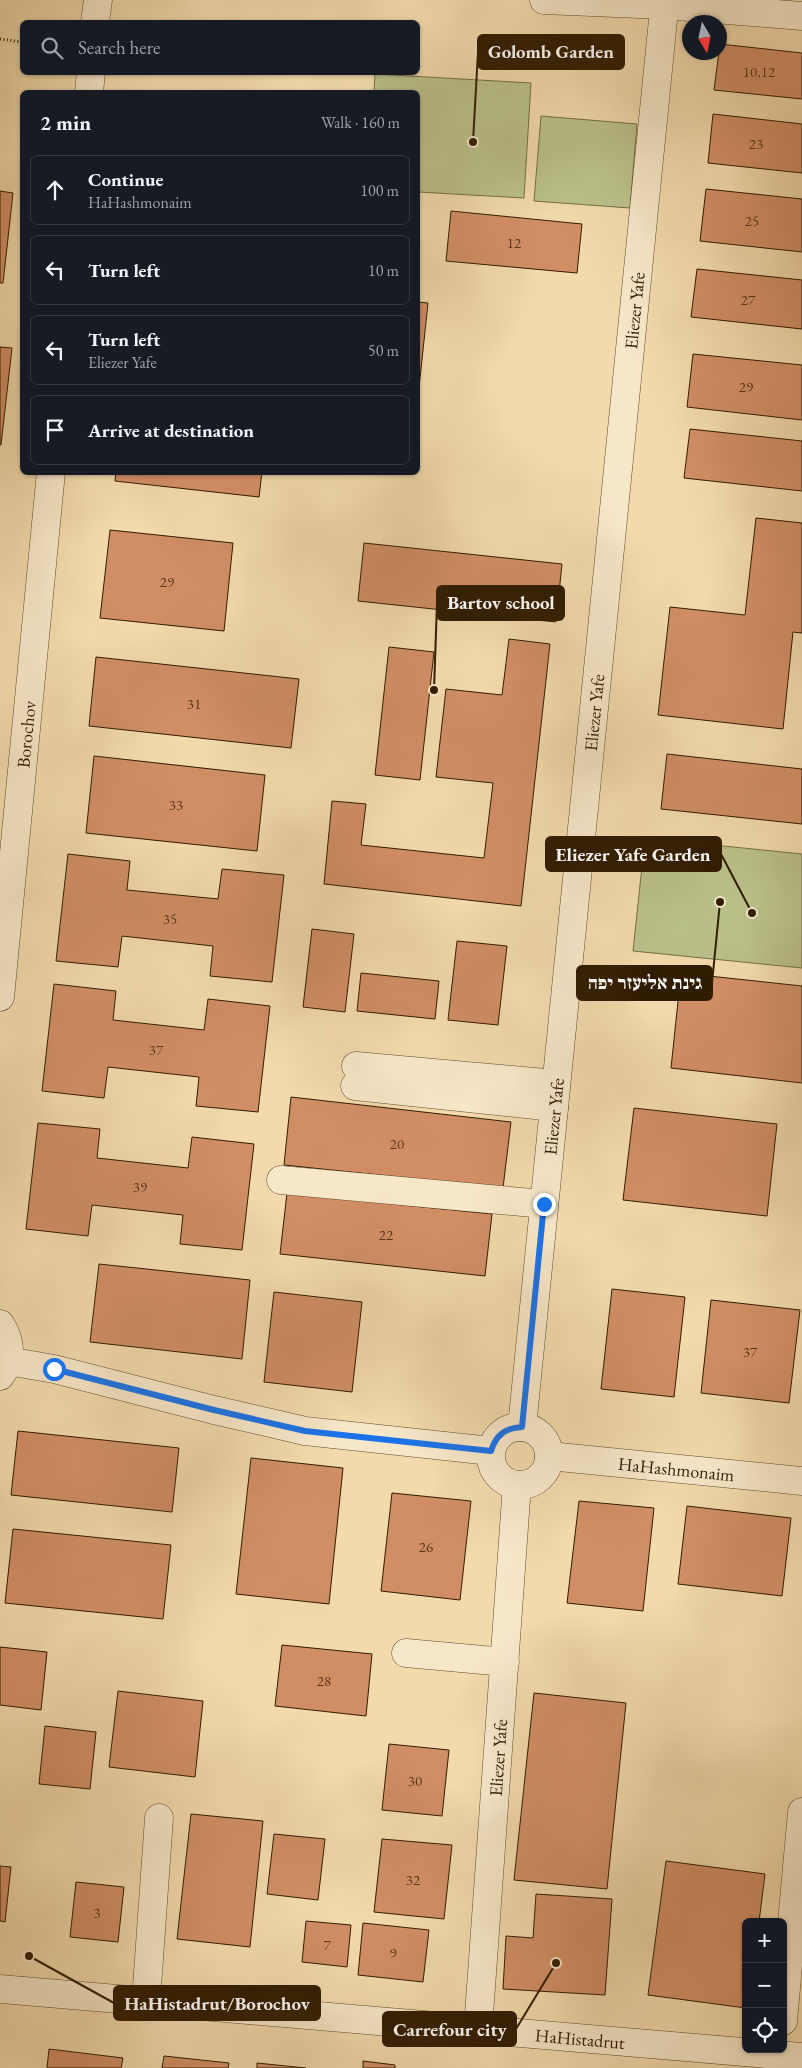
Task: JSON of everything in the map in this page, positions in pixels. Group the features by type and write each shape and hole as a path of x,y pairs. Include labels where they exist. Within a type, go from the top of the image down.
{"street":[{"path":"95,20 98,0"},
{"path":"544,0 665,3 802,16"},
{"name":"Eliezer Yafe","path":"522,1427 665,3"},
{"path":"89,90 90,75"},
{"name":"Borochov","path":"0,998 51,475"},
{"path":"355,1076 555,1095"},
{"path":"281,1180 544,1204"},
{"path":"0,1324 5,1332 9,1346 4,1368 54,1369 305,1431 491,1451"},
{"path":"522,1427 531,1429 544,1440 549,1456 543,1474 536,1481 527,1485 517,1485 508,1483 500,1478 490,1461 491,1451 498,1436 506,1430 522,1427"},
{"name":"HaHashmonaim","path":"549,1456 802,1481"},
{"name":"Eliezer Yafe","path":"478,2029 517,1485"},
{"path":"406,1653 504,1662"},
{"path":"784,2008 802,1812"},
{"path":"146,2001 159,1818"},
{"name":"HaHistadrut","path":"0,1989 788,2053"}],"path":[{"path":"0,39 20,42"}],"green space":[{"path":"375,75 531,83 524,198 420,192 420,90 374,90"},
{"path":"541,116 637,124 630,208 534,201"},
{"path":"645,838 802,854 802,968 633,951"}],"building":[{"path":"727,45 802,53 802,99 714,90 718,60 727,60"},
{"path":"713,114 802,124 802,173 708,163"},
{"path":"706,189 802,199 802,252 700,241"},
{"path":"0,191 13,193 3,283 0,283"},
{"path":"451,211 582,224 577,273 446,261"},
{"path":"697,269 802,280 802,329 691,317"},
{"path":"420,302 428,303 420,378"},
{"path":"0,347 12,348 1,445 0,445"},
{"path":"693,354 802,365 802,420 687,407"},
{"path":"690,429 802,441 802,491 684,478"},
{"path":"116,475 262,475 259,497 115,481"},
{"path":"756,518 802,523 802,633 793,632 783,729 658,715 670,607 745,615"},
{"path":"110,530 233,543 224,631 100,618"},
{"path":"364,543 562,564 556,622 358,601"},
{"path":"509,639 550,644 521,906 324,884 332,801 366,804 361,845 484,858 493,783 436,777 446,689 502,695"},
{"path":"389,647 434,652 420,780 375,775"},
{"path":"96,657 299,679 291,748 89,726"},
{"path":"667,754 802,769 802,824 661,809"},
{"path":"94,756 265,775 257,851 86,833"},
{"path":"68,854 130,861 127,890 218,899 222,869 284,875 272,982 210,976 213,946 122,936 118,967 56,961"},
{"path":"312,929 354,934 345,1012 303,1007"},
{"path":"457,941 507,946 498,1025 448,1020"},
{"path":"361,973 439,981 435,1019 357,1011"},
{"path":"681,973 802,986 802,1083 671,1068"},
{"path":"54,984 116,991 113,1020 204,1030 208,999 270,1006 258,1112 196,1106 199,1077 108,1067 104,1098 42,1091"},
{"path":"291,1097 511,1122 503,1188 284,1165"},
{"path":"634,1108 777,1124 767,1216 623,1200"},
{"path":"38,1123 100,1129 97,1158 188,1168 192,1137 254,1144 242,1250 180,1244 183,1215 92,1205 88,1236 26,1229"},
{"path":"287,1193 492,1214 485,1276 280,1254"},
{"path":"99,1264 250,1280 242,1359 90,1342"},
{"path":"612,1289 685,1297 674,1397 601,1389"},
{"path":"274,1292 362,1302 352,1392 264,1382"},
{"path":"711,1300 800,1310 789,1403 701,1393"},
{"path":"18,1431 179,1448 172,1512 11,1495"},
{"path":"251,1458 343,1468 329,1604 236,1594"},
{"path":"392,1493 471,1501 460,1600 381,1591"},
{"path":"579,1501 654,1508 643,1611 567,1603"},
{"path":"687,1506 791,1518 782,1596 678,1584"},
{"path":"13,1529 171,1545 163,1619 5,1603"},
{"path":"282,1645 372,1654 366,1716 275,1706"},
{"path":"0,1647 47,1652 41,1710 0,1705"},
{"path":"118,1691 203,1701 195,1777 109,1767"},
{"path":"534,1693 626,1703 607,1889 514,1880"},
{"path":"45,1726 96,1732 90,1789 39,1784"},
{"path":"389,1744 449,1750 442,1816 382,1810"},
{"path":"191,1814 263,1821 250,1947 177,1939"},
{"path":"274,1834 325,1839 318,1900 267,1894"},
{"path":"382,1839 452,1845 444,1919 374,1912"},
{"path":"666,1861 765,1874 760,1918 742,1918 742,2007 648,1995"},
{"path":"0,1866 11,1867 5,1922 0,1921"},
{"path":"76,1882 124,1887 118,1942 70,1937"},
{"path":"536,1894 612,1899 605,1995 503,1989 506,1936 533,1938"},
{"path":"306,1921 351,1925 347,1967 302,1962"},
{"path":"363,1923 429,1930 423,1982 358,1975"},
{"path":"49,2049 123,2058 121,2068 47,2068"},
{"path":"164,2056 229,2063 228,2068 162,2068"},
{"path":"363,2061 395,2065 395,2068 363,2068"},
{"path":"257,2063 306,2068 257,2068"}],"place":[{"name":"Golomb Garden","path":"473,142"},
{"name":"Bartov school","path":"434,690"},
{"name":"גינת אליעזר יפה","path":"720,902"},
{"name":"Eliezer Yafe Garden","path":"752,913"},
{"name":"HaHistadrut/Borochov","path":"29,1956"},
{"name":"Carrefour city","path":"556,1963"}],"route":[{"path":"54,1369 305,1431 491,1451 498,1436 506,1430 522,1427 544,1204"}]}
